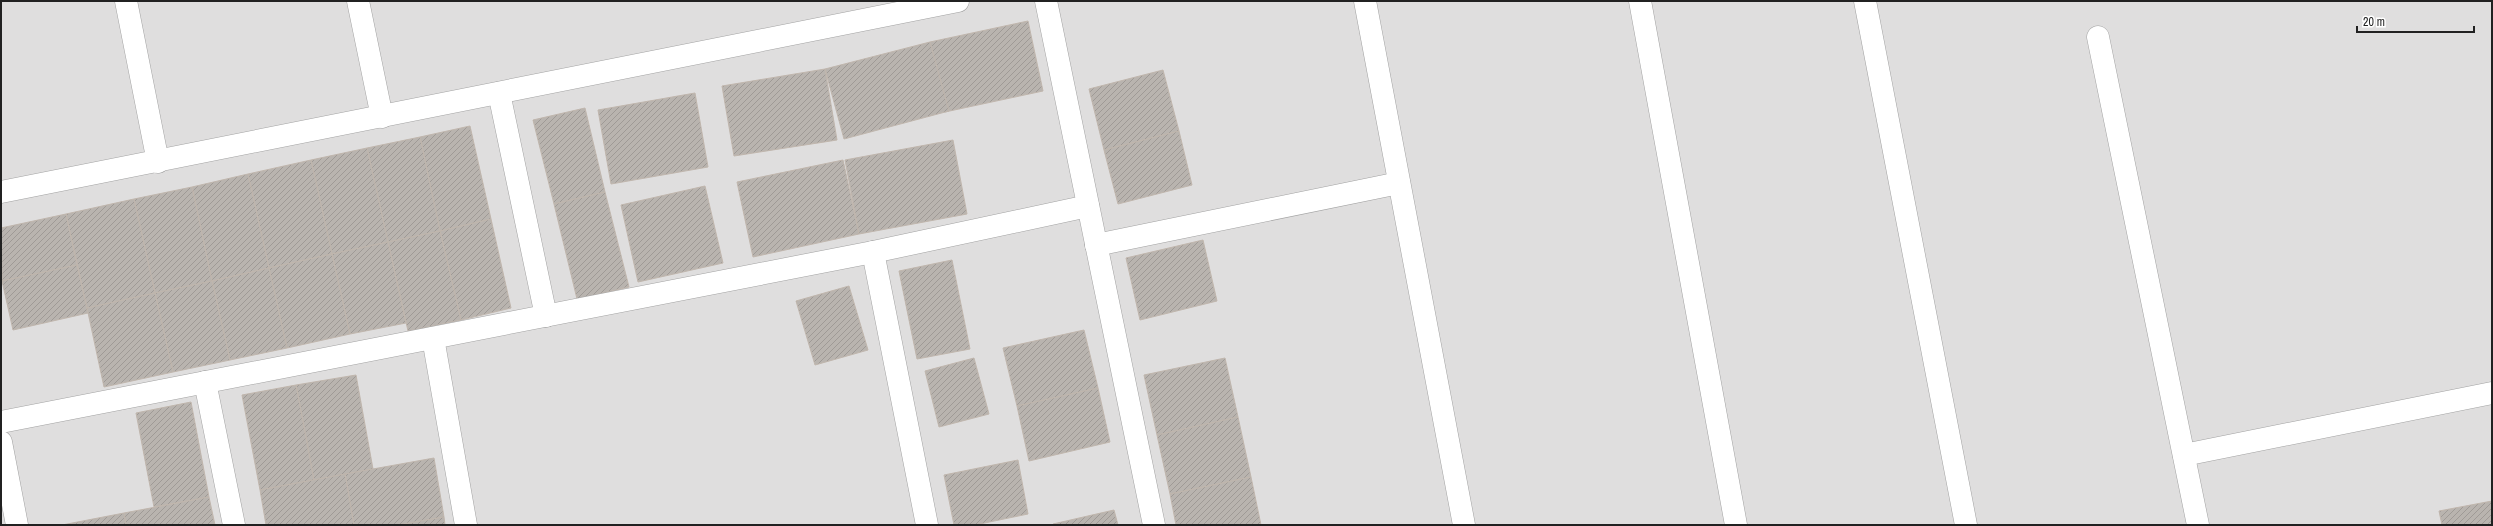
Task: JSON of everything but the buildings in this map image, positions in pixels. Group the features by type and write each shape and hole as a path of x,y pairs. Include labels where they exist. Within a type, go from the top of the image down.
{"street":[{"path":"126,1 158,162"},
{"path":"358,1 382,117"},
{"path":"1,192 158,162 958,1"},
{"path":"1046,1 1154,525"},
{"path":"1365,1 1464,525"},
{"path":"1640,1 1736,525"},
{"path":"1865,1 1966,525"},
{"path":"2098,37 2198,525"},
{"path":"499,93 546,316"},
{"path":"1096,245 1399,183"},
{"path":"1,422 873,252 1088,206"},
{"path":"873,252 927,525"},
{"path":"433,338 466,525"},
{"path":"205,382 234,525"},
{"path":"2184,455 2492,393"},
{"path":"1,442 17,525"}],"shaded area":[{"path":"1,1 2492,1 2492,525 1,525"}]}
